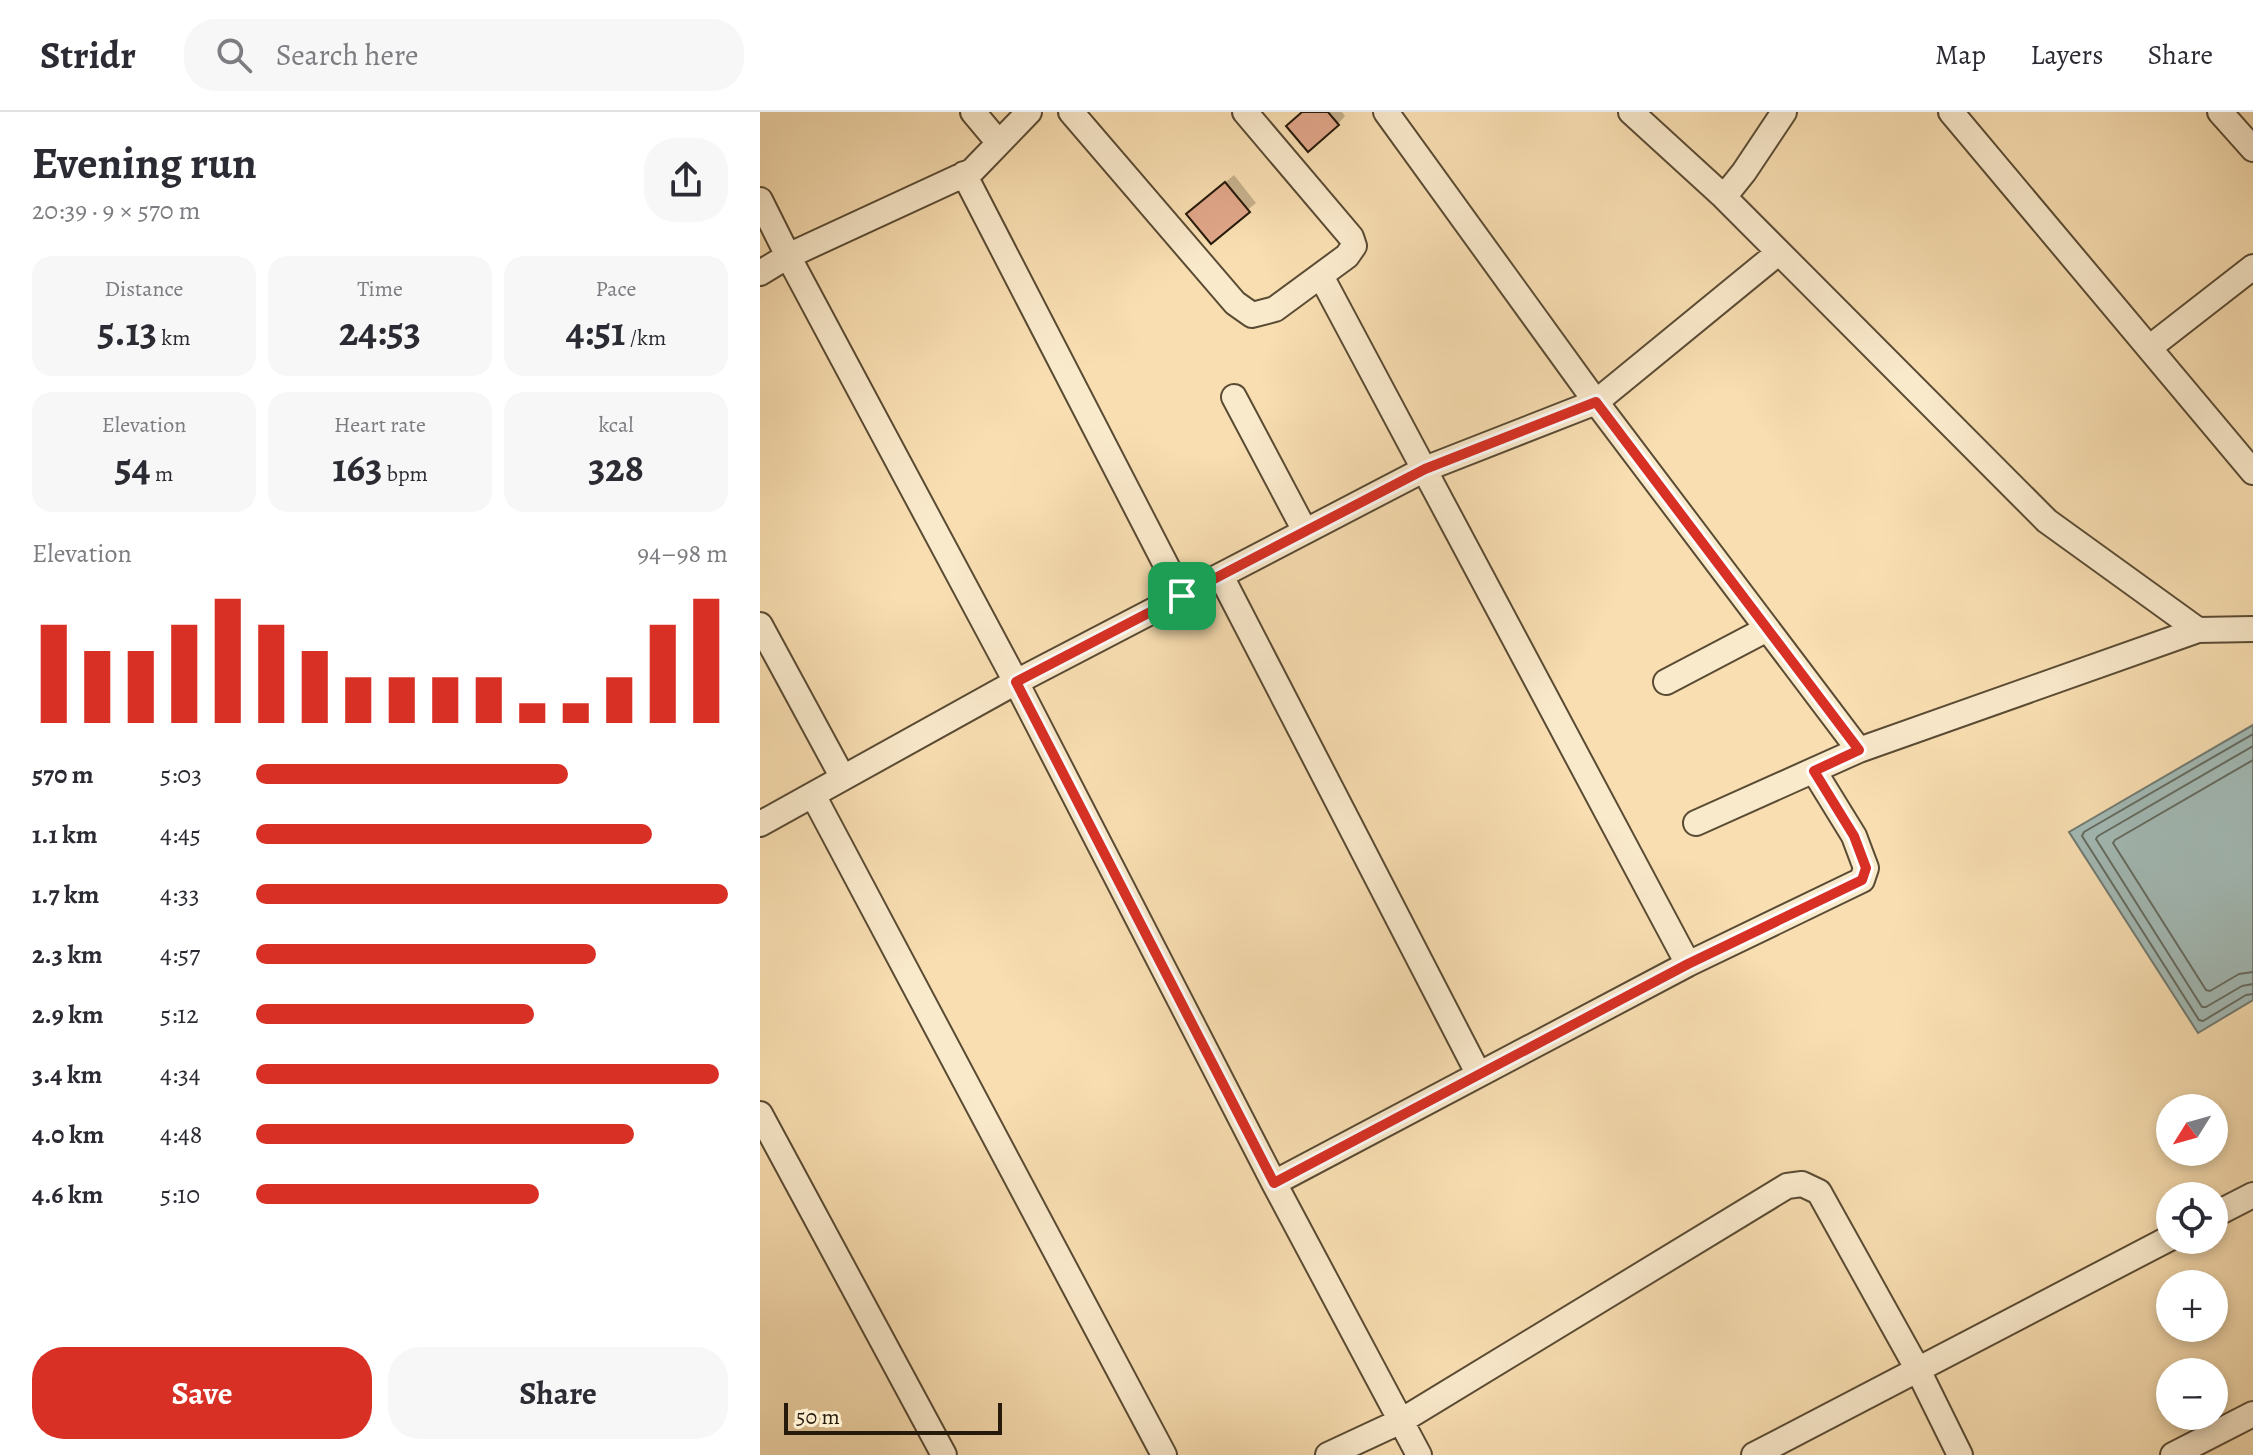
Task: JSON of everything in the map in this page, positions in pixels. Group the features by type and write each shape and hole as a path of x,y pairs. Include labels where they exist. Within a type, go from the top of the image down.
{"street":[{"path":"973,112 999,143"},
{"path":"760,273 788,256 972,171 1029,112"},
{"path":"1071,112 1235,303 1252,315 1275,309 1347,256 1354,246 1351,237 1245,112"},
{"path":"1386,112 1596,402 1859,750"},
{"path":"1631,112 1724,197 2047,521 2198,630"},
{"path":"1724,197 1784,112"},
{"path":"1951,112 2253,472"},
{"path":"2220,112 2253,149"},
{"path":"964,174 1182,596"},
{"path":"760,200 1016,682 1274,1183 1419,1455"},
{"path":"760,824 1016,682 1425,469 1596,402 1778,253"},
{"path":"2149,348 2253,267"},
{"path":"1321,276 1688,964"},
{"path":"1234,397 1305,531"},
{"path":"1221,576 1478,1073"},
{"path":"760,625 843,778"},
{"path":"1666,682 1767,629"},
{"path":"1696,823 1859,750 2198,630 2253,629"},
{"path":"1274,1183 1688,964 1862,880 1866,868 1854,836 1814,771"},
{"path":"813,795 1164,1455"},
{"path":"760,1114 944,1455"},
{"path":"1328,1455 1401,1421 1787,1186 1802,1184 1819,1192 1918,1370 1960,1455"},
{"path":"2228,1208 2253,1195"},
{"path":"1754,1455 2156,1245"},
{"path":"2173,1455 2253,1414"}],"water":[{"path":"2253,725 2253,1000 2198,1033 2069,832"}],"building":[{"path":"1302,112 1328,112 1339,125 1308,152 1286,126"},
{"path":"1225,182 1250,212 1211,244 1186,214"}],"route":[{"path":"1596,402 1859,750 1814,771 1854,836 1866,868 1862,880 1688,964 1274,1183 1016,682 1182,596 1425,469 1596,402"}]}
